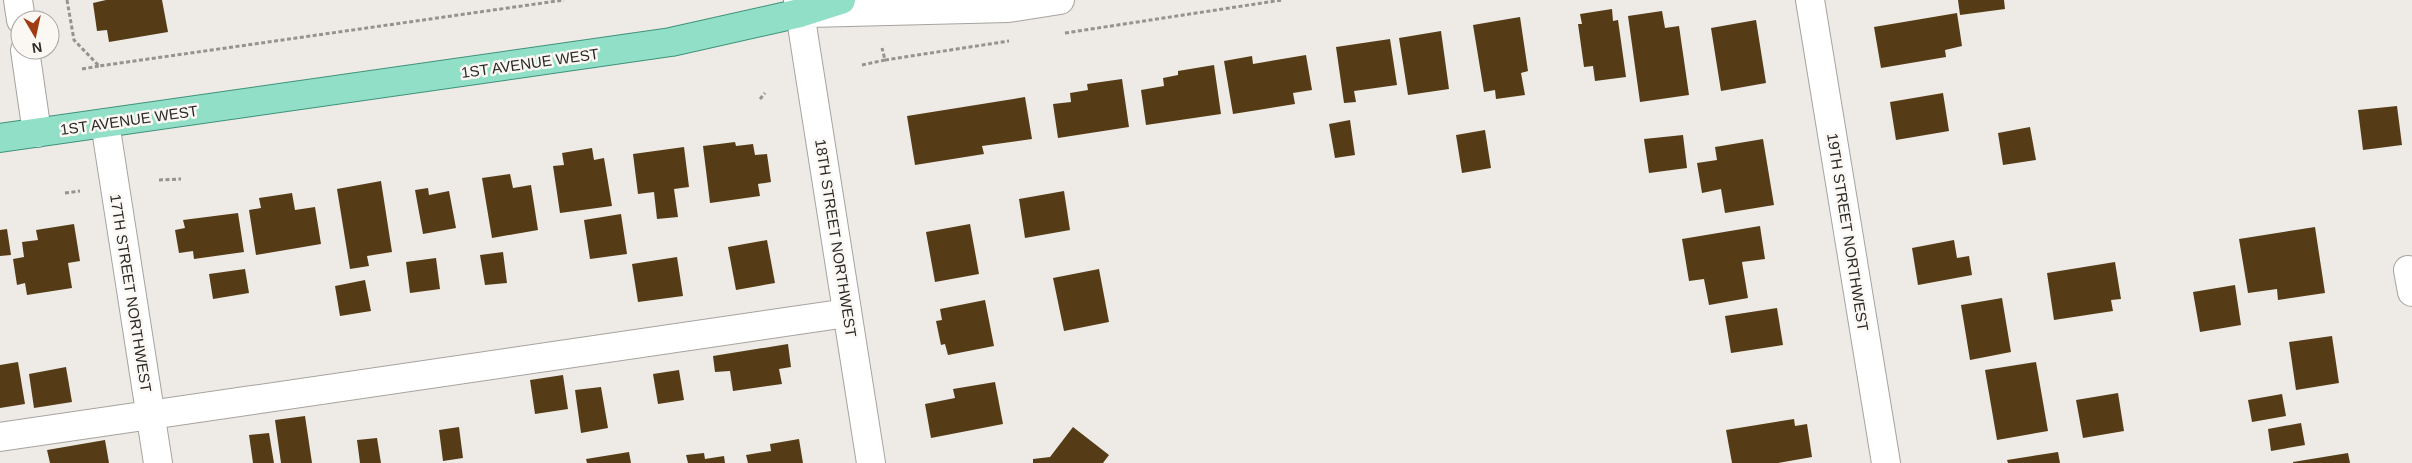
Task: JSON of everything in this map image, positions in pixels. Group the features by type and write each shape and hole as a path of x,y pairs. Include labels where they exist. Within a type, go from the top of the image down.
{"main road":[{"path":"799,6 841,0"},
{"name":"1ST AVENUE WEST","path":"0,138 671,42 799,6"}],"street":[{"name":"1ST AVENUE WEST","path":"799,6 1008,8 1060,0"},
{"name":"19TH STREET NORTHWEST","path":"1810,0 1886,463"},
{"name":"18TH STREET NORTHWEST","path":"799,6 871,463"},
{"path":"26,60 37,133"},
{"name":"17TH STREET NORTHWEST","path":"105,124 158,463"},
{"path":"0,437 847,313"}],"path":[{"path":"67,0 74,40 99,66"},
{"path":"82,69 564,0"},
{"path":"1059,34 1282,0"},
{"path":"862,65 1011,41"},
{"path":"882,48 885,60"},
{"path":"760,99 765,94"},
{"path":"159,180 181,179"},
{"path":"65,192 80,191"}],"building":[{"path":"106,0 162,0 168,32 109,42 107,30 97,31 93,3"},
{"path":"1958,0 2004,0 2005,9 1960,15"},
{"path":"1612,9 1613,21 1618,20 1626,77 1595,81 1593,66 1584,67 1578,24 1582,24 1580,14"},
{"path":"1662,11 1665,28 1679,26 1689,95 1640,102 1628,16"},
{"path":"1957,13 1962,46 1945,50 1946,57 1881,68 1874,27"},
{"path":"1520,17 1528,71 1521,73 1525,95 1496,99 1495,90 1484,92 1473,25"},
{"path":"1756,20 1766,83 1721,91 1711,28"},
{"path":"1441,31 1449,89 1408,95 1399,38"},
{"path":"1390,39 1397,85 1354,91 1356,102 1344,103 1336,47"},
{"path":"1306,55 1312,90 1293,93 1295,104 1233,114 1224,61 1252,56 1253,64"},
{"path":"1214,65 1221,114 1146,125 1141,90 1164,86 1163,78 1178,75 1178,71"},
{"path":"1122,79 1129,127 1058,138 1053,104 1071,102 1070,93 1088,90 1087,84"},
{"path":"1943,93 1949,131 1896,140 1890,102"},
{"path":"1025,97 1032,139 982,146 984,154 915,165 907,116"},
{"path":"2397,106 2402,145 2363,150 2358,110"},
{"path":"1350,120 1355,155 1335,158 1329,124"},
{"path":"2030,127 2036,160 2003,165 1998,133"},
{"path":"1485,130 1491,168 1462,173 1456,135"},
{"path":"1683,135 1687,168 1649,173 1644,139"},
{"path":"1763,139 1774,205 1725,213 1721,189 1702,193 1697,163 1717,160 1715,147"},
{"path":"735,142 736,146 753,144 755,155 767,154 771,182 758,184 760,196 710,203 703,146"},
{"path":"684,147 689,187 674,189 678,217 657,219 654,192 638,194 633,154"},
{"path":"592,148 594,160 604,158 612,206 560,213 553,166 564,165 562,153"},
{"path":"510,174 513,188 531,185 538,230 492,238 482,178"},
{"path":"381,181 392,252 367,256 369,266 350,269 337,189"},
{"path":"428,188 429,195 449,191 456,228 423,234 415,190"},
{"path":"1064,191 1070,230 1025,238 1019,199"},
{"path":"292,193 295,210 315,207 321,244 256,255 249,210 261,208 259,198"},
{"path":"238,213 244,252 194,259 193,251 179,253 175,230 185,228 183,220"},
{"path":"621,214 627,254 590,259 584,220"},
{"path":"74,224 80,261 68,263 72,288 27,295 25,283 17,285 13,259 24,257 22,242 38,240 36,230"},
{"path":"970,224 979,274 935,282 926,232"},
{"path":"1760,226 1765,259 1742,262 1748,298 1709,305 1704,279 1689,281 1682,239"},
{"path":"2315,227 2325,293 2278,300 2277,289 2248,293 2239,239"},
{"path":"7,229 11,255 0,256 0,230"},
{"path":"767,240 775,283 736,290 728,247"},
{"path":"1954,240 1957,258 1969,256 1972,275 1918,285 1912,248"},
{"path":"503,252 507,283 485,285 480,255"},
{"path":"677,257 683,296 638,302 632,264"},
{"path":"436,258 440,289 410,293 406,262"},
{"path":"2115,262 2121,299 2111,300 2113,311 2054,320 2047,273"},
{"path":"245,269 249,293 213,299 209,274"},
{"path":"1099,269 1109,322 1064,331 1053,278"},
{"path":"365,280 371,311 340,316 335,286"},
{"path":"2235,285 2241,325 2200,332 2193,292"},
{"path":"2002,298 2011,352 1970,360 1961,305"},
{"path":"985,300 994,346 948,355 945,344 941,345 936,321 942,320 940,309"},
{"path":"1777,308 1783,345 1731,353 1725,316"},
{"path":"2332,336 2339,383 2296,390 2289,342"},
{"path":"788,344 791,367 779,369 782,384 733,391 730,371 715,372 713,356"},
{"path":"18,362 25,404 0,408 0,365"},
{"path":"2036,362 2048,431 1997,440 1985,370"},
{"path":"66,367 72,402 34,408 29,374"},
{"path":"679,370 684,400 658,404 653,374"},
{"path":"563,375 568,409 535,414 530,380"},
{"path":"995,382 1003,424 931,438 925,404 955,398 953,389"},
{"path":"601,387 608,428 581,433 575,390"},
{"path":"2118,393 2124,431 2083,438 2076,400"},
{"path":"2282,394 2286,416 2252,422 2248,400"},
{"path":"305,416 312,463 281,463 275,420"},
{"path":"1794,419 1795,426 1807,424 1812,457 1778,463 1732,463 1726,430"},
{"path":"2301,423 2305,445 2271,451 2268,429"},
{"path":"459,427 463,458 443,461 439,430"},
{"path":"1073,427 1109,455 1103,463 1033,463 1033,459 1050,457"},
{"path":"269,433 274,463 253,463 249,435"},
{"path":"377,438 381,463 360,463 357,440"},
{"path":"799,439 803,463 748,463 746,455 771,451 770,444"},
{"path":"105,440 109,463 50,463 47,450"},
{"path":"629,452 631,463 587,463 586,459"},
{"path":"2058,452 2060,463 2008,463 2007,460"},
{"path":"704,453 705,459 724,456 725,463 688,463 686,455"},
{"path":"2348,453 2350,463 2293,463 2293,462"}]}
